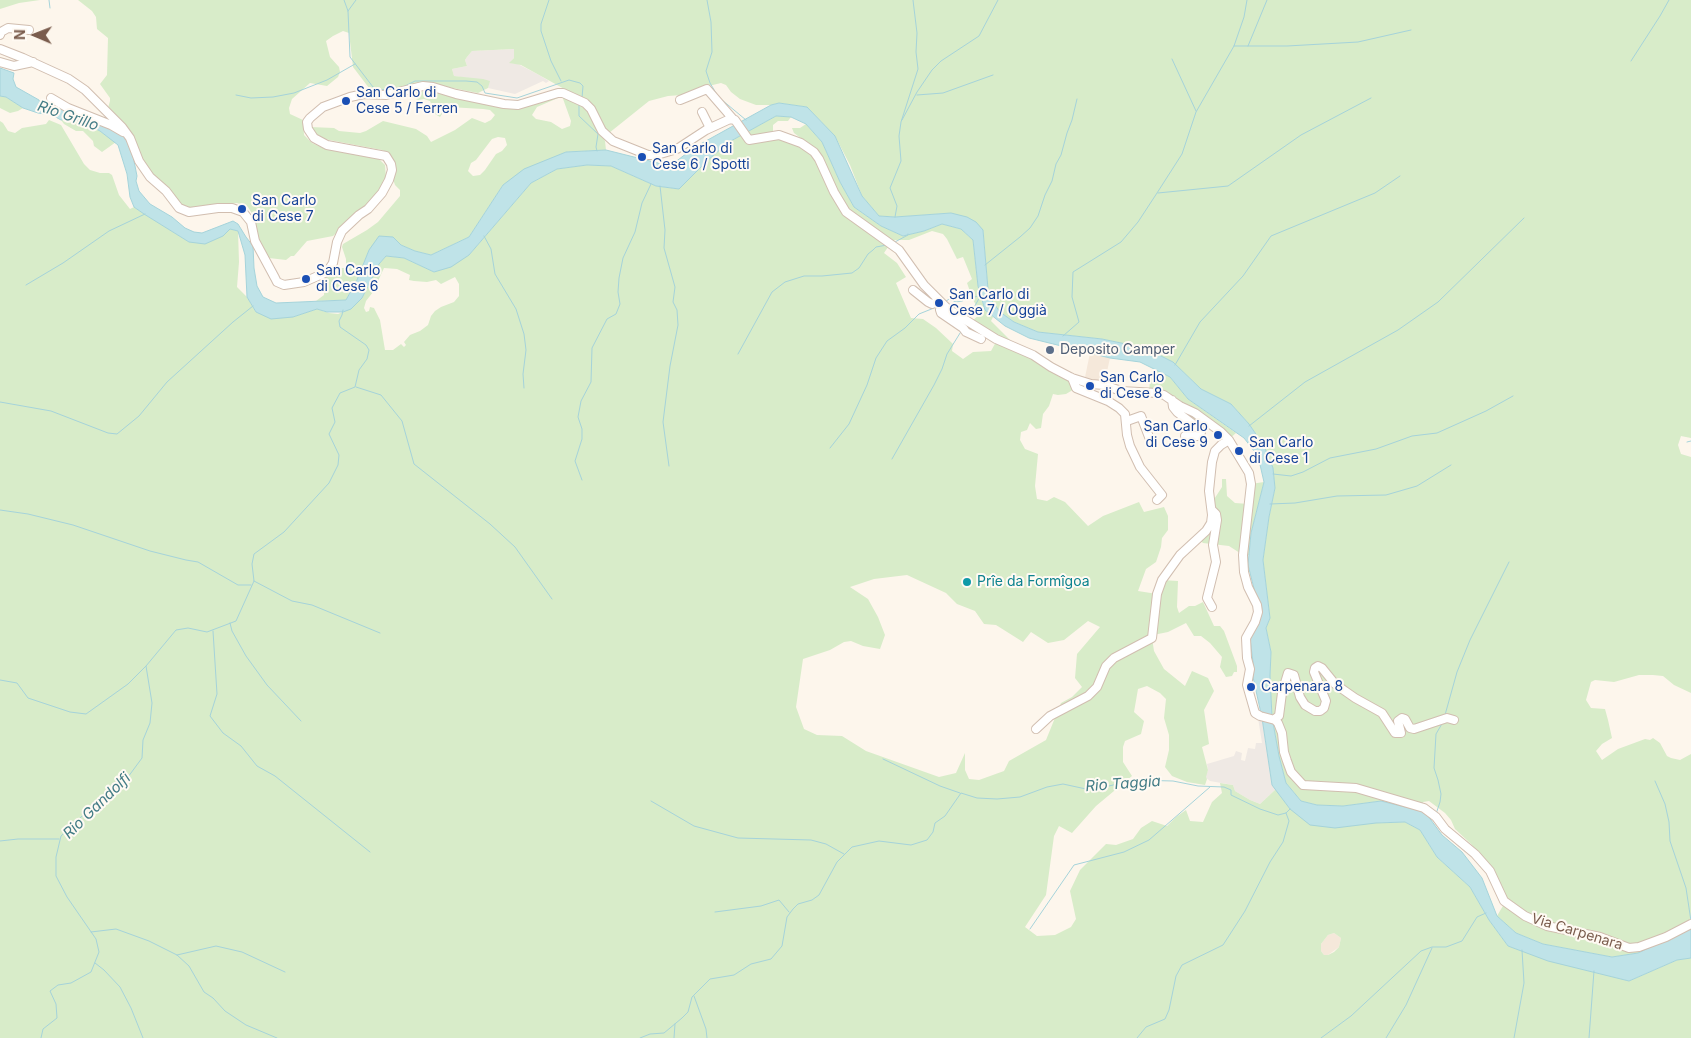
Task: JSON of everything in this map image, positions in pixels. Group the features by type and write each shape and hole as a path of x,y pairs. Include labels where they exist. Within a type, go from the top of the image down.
{"street":[{"path":"0,35 1,32 8,28 29,30"},
{"path":"0,49 33,62 78,85 112,116 130,138 139,161 150,177 166,191 182,210 195,212 218,208 232,208 238,209 248,216 255,241 275,278 281,284 288,285 322,275 331,268 337,242 342,231 375,202 386,186 392,170 386,156 327,145 314,138 308,129 310,118 323,107 350,97 364,94 386,95 423,86 472,97 518,104 563,93 585,103 591,109 607,137 624,147 642,151 648,155 657,155 676,150 710,128 734,120"},
{"path":"0,62 14,66 33,62"},
{"path":"680,100 707,89 749,140 779,135 801,143 814,152 824,166 834,192 846,212 899,250 924,285 942,303 996,339 1033,355 1072,378 1121,390 1164,395 1195,414 1228,440 1249,473 1251,484 1243,555 1244,572 1258,612 1246,638 1247,658 1250,669 1247,685 1255,713 1260,716 1276,719 1279,716 1282,693 1288,674 1294,674 1300,698 1305,705 1315,711 1320,711 1324,708 1326,701 1314,672 1318,666 1340,688 1382,713 1395,733 1401,733 1398,721 1402,718 1410,728 1414,729 1447,718 1454,720"},
{"path":"51,98 68,108 111,125 130,138"},
{"path":"702,112 710,128"},
{"path":"914,290 932,304 942,303"},
{"path":"942,303 941,313 966,332 981,340"},
{"path":"1072,378 1076,388 1119,408 1125,414 1127,435 1134,456 1140,468 1162,496 1157,500"},
{"path":"1172,400 1173,407 1177,412 1201,432 1200,436 1185,436"},
{"path":"1127,421 1141,416 1149,437"},
{"path":"1036,729 1050,716 1088,696 1097,687 1106,666 1114,658 1152,638 1157,594 1162,580 1180,554 1206,531 1211,523 1212,510 1209,491 1212,462 1215,451 1228,440"},
{"path":"1212,510 1216,514 1217,520 1213,545 1216,562 1207,598 1212,607"},
{"name":"Via Carpenara","path":"1276,719 1282,733 1286,761 1291,772 1303,785 1356,788 1424,808 1436,817 1445,829 1475,854 1490,871 1504,902 1534,922 1600,938 1629,948 1640,947 1666,937 1691,924"}],"shaded area":[{"path":"514,49 514,58 510,63 518,64 549,81 546,83 543,81 515,94 488,88 489,81 454,76 452,69 467,66 465,60 472,51"},
{"path":"1090,353 1110,358 1104,385 1084,382"},
{"path":"1258,718 1262,718 1272,785 1276,789 1260,804 1235,791 1233,785 1210,781 1205,777 1208,770 1207,764 1234,756 1236,751 1242,753 1241,760 1245,761 1248,748 1255,749 1256,743 1262,743"},
{"path":"1334,933 1341,938 1339,947 1328,955 1324,955 1321,951 1321,944 1328,935"}],"green space":[{"path":"0,0 40,0 19,3 0,9"},
{"path":"78,0 1691,0 1691,438 1681,436 1678,445 1681,454 1691,457 1691,693 1674,685 1663,676 1639,675 1614,682 1595,680 1591,682 1586,700 1591,708 1605,709 1608,720 1612,738 1602,744 1596,751 1602,760 1618,749 1653,738 1660,743 1667,756 1671,758 1680,760 1691,754 1691,928 1638,953 1612,957 1543,944 1516,933 1497,916 1507,899 1493,868 1455,829 1445,813 1429,801 1423,802 1421,811 1381,801 1343,806 1317,805 1301,801 1286,783 1272,717 1271,652 1266,628 1270,618 1263,560 1275,488 1273,468 1264,446 1249,424 1231,404 1201,389 1173,362 1145,348 1102,339 1038,332 1014,322 1000,312 992,301 988,289 983,230 951,213 895,217 879,216 862,196 850,165 835,136 807,107 779,103 756,105 740,99 726,85 721,83 696,89 682,95 668,96 649,101 609,133 603,128 586,101 521,65 509,63 514,58 514,49 472,51 465,60 467,66 452,69 454,76 490,81 488,88 478,93 427,83 385,93 369,88 353,67 349,33 343,31 326,41 330,57 339,67 338,77 327,86 310,83 292,99 289,108 290,114 303,120 304,135 312,143 325,149 374,156 385,165 386,178 371,202 333,236 307,241 294,256 286,260 269,258 257,238 256,220 248,207 237,203 192,210 182,207 152,175 108,108 110,98 100,84 107,75 108,38 97,29 96,17 92,11"},
{"path":"415,92 439,92 502,107 559,95 560,97 537,107 532,115 536,119 551,122 562,129 570,126 571,121 562,96 584,106 605,141 606,150 566,152 503,185 469,237 431,255 401,245 393,237 369,250 357,280 346,300 316,301 324,295 324,279 334,268 344,268 346,266 343,244 378,222 400,196 400,190 395,185 393,179 395,166 389,153 324,139 317,136 310,127 334,128 339,131 360,133 383,121 416,129 427,136 431,142 455,130 472,118 485,123 495,115 490,110 449,107 440,117 435,114 430,101 411,97","holes":["498,137 505,138 507,145 502,151 496,154 480,175 473,176 468,171 471,163 476,160 492,139"]},
{"path":"0,96 6,97 23,108 10,113 0,108"},
{"path":"776,116 791,117 788,121 778,121 773,125 773,135 810,145 794,133 792,128 800,128 806,124 822,142 840,182 854,207 881,226 903,236 942,224 961,229 973,240 978,286 985,310 993,317 991,321 1010,340 1072,378 1076,388 1066,394 1053,394 1049,406 1043,414 1041,428 1036,429 1030,423 1027,430 1021,432 1020,440 1025,449 1038,454 1035,486 1037,499 1047,501 1054,497 1065,502 1088,526 1103,516 1139,502 1144,512 1164,507 1168,516 1168,530 1162,538 1156,562 1146,569 1138,591 1157,594 1162,580 1178,581 1177,607 1179,613 1189,606 1195,606 1203,602 1214,626 1220,626 1224,631 1237,666 1237,672 1234,672 1232,676 1226,677 1220,667 1222,657 1201,636 1194,636 1186,623 1168,632 1153,635 1152,638 1154,651 1164,669 1185,686 1192,671 1208,678 1214,691 1204,710 1209,744 1202,747 1208,770 1205,785 1187,782 1172,776 1165,767 1169,750 1169,735 1164,718 1166,699 1160,693 1147,686 1138,689 1134,712 1144,721 1141,734 1125,741 1123,747 1123,762 1132,776 1096,806 1072,833 1059,826 1054,836 1046,895 1025,927 1037,936 1055,935 1071,927 1076,919 1070,891 1080,870 1106,844 1116,845 1133,839 1141,828 1152,821 1167,826 1186,810 1190,821 1203,822 1212,802 1222,793 1220,783 1233,785 1235,791 1260,804 1276,789 1290,809 1376,823 1405,822 1420,830 1437,857 1470,887 1489,920 1508,946 1629,981 1677,960 1691,958 1691,1038 0,1038 0,121 8,131 15,133 22,128 46,124 49,120 61,125 84,164 90,170 112,175 119,195 130,209 134,207 189,242 223,236 230,229 238,231 239,262 237,287 247,297 256,312 293,317 317,309 329,313 338,314 343,312 362,298 379,264 386,256 404,258 434,272 469,255 531,183 557,169 587,165 611,166 656,186 679,189 729,142","holes":["932,231 943,234 957,259 963,257 972,279 967,283 973,300 981,313 970,323 997,340 991,351 973,352 963,359 952,351 953,344 936,328 923,319 911,318 896,283 906,277 897,263 884,253 895,240 909,240","384,268 397,269 410,275 409,280 427,282 436,280 441,284 455,277 459,284 459,296 454,302 435,311 428,325 410,335 404,342 406,345 404,347 401,344 393,350 385,350 380,320 374,308 370,307 369,311 366,312 364,308 366,301 373,292","907,575 946,593 957,604 975,611 984,624 996,625 1023,642 1031,632 1048,643 1064,640 1088,621 1100,627 1077,654 1075,678 1082,687 1072,697 1061,703 1046,740 1009,761 1004,771 979,780 969,779 965,770 965,753 956,773 939,777 866,751 842,736 817,735 804,729 796,707 803,659 830,650 844,642 851,641 863,646 880,649 885,635 878,617 868,599 850,587 874,579","1334,933 1341,938 1339,947 1334,952 1324,955 1321,951 1321,944 1328,935"]},
{"path":"69,118 83,122 116,142 102,152 94,146 93,141 83,131 76,131 61,120"},
{"path":"1155,369 1170,377 1188,399 1236,433 1228,440 1205,421 1198,428 1186,419 1172,400 1149,393 1150,379"},
{"path":"1222,479 1226,479 1227,496 1235,503 1249,504 1251,484 1264,482 1251,533 1249,555 1243,555 1229,546 1203,543 1198,538 1211,523 1211,504 1222,487"}],"water":[{"name":"Rio Grillo","path":"0,68 14,73 13,79 16,87 39,100 40,103 52,108 66,109 110,126 125,136 133,156 139,191 150,204 172,217 185,228 202,233 233,221 238,224 253,246 257,286 263,297 276,303 346,300 357,280 369,250 379,236 393,237 401,245 431,255 469,237 503,185 524,169 566,152 606,150 670,166 695,147 771,105 779,103 807,107 835,136 862,196 879,216 895,217 951,213 967,217 976,222 983,230 988,289 992,301 1000,312 1014,322 1038,332 1102,339 1145,348 1173,362 1201,389 1231,404 1249,424 1264,446 1273,468 1275,488 1263,560 1270,618 1266,628 1271,652 1272,717 1286,783 1301,801 1317,805 1343,806 1381,801 1421,811 1428,816 1442,835 1462,852 1482,878 1497,916 1516,933 1543,944 1612,957 1638,953 1691,928 1691,958 1677,960 1629,981 1548,961 1508,946 1489,920 1470,887 1437,857 1420,830 1405,822 1335,828 1310,825 1290,809 1272,785 1262,718 1253,677 1250,639 1261,616 1248,565 1251,533 1264,482 1258,456 1244,438 1188,399 1170,377 1140,362 1110,358 1029,338 1005,326 985,310 978,286 973,240 961,229 942,224 903,236 881,226 854,207 840,182 822,142 806,124 791,117 776,116 729,142 679,189 656,186 611,166 587,165 557,169 531,183 469,255 451,267 434,272 404,258 386,256 379,264 362,298 351,309 343,312 327,312 317,309 293,317 271,319 256,312 247,297 245,255 238,231 230,229 223,236 205,244 189,242 144,214 134,207 130,197 127,174 118,145 100,131 83,122 70,118 61,120 52,115 38,113 23,108 6,97 0,96"}],"waterway":[{"path":"49,0 50,8"},
{"path":"344,0 348,11 350,57 373,87 379,90 401,88 415,81 466,81 477,82 482,86 485,93 517,98 569,80 580,83 583,86 582,98"},
{"path":"348,11 356,0"},
{"path":"549,0 541,24 541,31 551,61 561,81"},
{"path":"707,0 711,22 712,52 706,71 716,93"},
{"path":"895,217 897,206 890,188 901,161 899,136 901,122 918,69 916,52 917,33 913,0"},
{"path":"902,120 917,92 932,70 941,61 979,36 998,0"},
{"path":"1063,336 1079,322 1072,297 1073,272 1121,242 1138,222 1182,154 1196,112 1234,46 1244,17 1247,0"},
{"path":"1248,46 1267,0"},
{"path":"1631,61 1669,0"},
{"path":"1234,46 1287,46 1358,42 1411,30"},
{"path":"1172,59 1196,111"},
{"path":"236,95 251,98 273,97 294,93 327,80 355,64"},
{"path":"917,95 943,93 993,75"},
{"path":"1158,193 1228,186 1301,135 1371,98"},
{"path":"985,265 1030,228 1038,216 1052,181 1056,164 1061,155 1077,99"},
{"path":"722,100 746,120"},
{"path":"579,104 579,116 598,134 597,151"},
{"path":"1175,365 1200,322 1243,276 1271,236 1375,193 1400,176"},
{"path":"582,480 575,461 582,439 582,429 578,417 581,401 591,382 592,348 607,319 616,314 620,304 618,292 623,258 635,232 642,203 651,184"},
{"path":"660,186 665,230 664,248 675,287 673,302 677,310 678,325 670,366 663,422 669,466"},
{"path":"26,285 63,263 109,231 145,214"},
{"path":"1249,426 1305,382 1398,330 1438,302 1524,218"},
{"path":"893,243 908,234"},
{"path":"484,236 491,249 495,274 516,309 524,334 526,350 523,374 524,388"},
{"path":"738,354 772,292 785,282 804,276 852,273 859,268 868,254 876,247 887,245"},
{"path":"945,302 949,299 956,302 962,301 981,295"},
{"path":"968,318 981,295"},
{"path":"0,402 51,411 108,433 117,434 139,416 167,382 253,306"},
{"path":"830,448 849,424 867,385 876,358 887,341 905,328 919,314 939,306"},
{"name":"Rio Gandolfi","path":"41,1038 43,1029 57,1018 56,1004 50,991 58,985 71,983 91,972 99,952 96,939 67,897 56,876 56,857 61,836 96,803 128,777 142,758 143,740 150,723 152,703 146,666 176,630 188,628 207,632 236,621 254,581 252,564 254,554 284,532 329,483 338,465 339,455 329,434 335,422 332,408 340,393 355,387 359,370 367,359 369,350 366,345 340,327 339,321 343,310"},
{"path":"892,459 934,385 947,354 962,330"},
{"path":"356,387 381,395 402,421 414,464 490,524 515,547 552,599"},
{"path":"1273,474 1291,476 1330,458 1376,449 1412,436 1437,433 1486,411 1513,396"},
{"path":"1687,442 1691,441"},
{"path":"1270,504 1295,503 1337,496 1386,495 1417,486 1451,465"},
{"path":"0,510 28,514 73,525 150,551 198,562 238,585 251,585"},
{"path":"1445,715 1457,672 1470,640 1509,562"},
{"path":"254,581 292,601 312,605 380,633"},
{"path":"230,623 232,631 246,656 267,685 301,721"},
{"path":"213,631 217,694 210,716 223,733 241,746 257,766 275,776 370,852"},
{"path":"0,680 17,683 28,698 70,712 86,714 128,684 146,666"},
{"path":"1436,814 1441,794 1434,768 1436,734 1443,722"},
{"path":"883,759 940,786 960,793"},
{"name":"Rio Taggia","path":"640,1038 650,1034 664,1033 682,1018 688,1012 692,997 710,979 734,975 751,964 771,959 782,946 787,917 798,904 812,900 819,895 837,862 852,847 879,841 911,845 927,840 933,832 935,823 945,816 961,793 977,798 997,799 1020,797 1047,787 1063,784 1086,789 1100,788 1135,780 1173,781 1198,786 1224,787 1231,790 1231,795 1260,809 1278,815 1286,813 1290,809"},
{"path":"1655,781 1665,804 1669,822 1670,841 1686,888 1691,921"},
{"path":"1030,929 1074,865 1124,852 1149,840 1210,787"},
{"path":"651,801 694,826 738,838 811,840 826,844 844,854"},
{"path":"1137,1038 1146,1027 1165,1019 1169,1010 1176,976 1182,965 1223,945 1245,911 1270,862 1283,842 1289,821 1286,813"},
{"path":"0,841 59,839"},
{"path":"715,912 761,906 779,900 789,912"},
{"path":"1321,1038 1351,1016 1421,951 1432,947 1446,947 1462,941 1477,917 1486,913"},
{"path":"91,932 116,929 149,941 177,955 189,966 204,992 213,998 225,1011 246,1025 277,1038"},
{"path":"177,955 216,946 242,952 285,972"},
{"path":"1386,1038 1406,1005 1432,948"},
{"path":"1514,1038 1524,983 1522,950"},
{"path":"95,963 120,987 143,1038"},
{"path":"1589,1038 1594,971"},
{"path":"694,996 706,1029 707,1038"},
{"name":"Rio Taggia","path":"674,1038 675,1024"}],"place":[{"name":"San Carlo di Cese 5 / Ferren","path":"346,101"},
{"name":"San Carlo di Cese 6 / Spotti","path":"642,157"},
{"name":"San Carlo di Cese 7","path":"242,209"},
{"name":"San Carlo di Cese 6","path":"306,279"},
{"name":"San Carlo di Cese 7 / Oggià","path":"939,303"},
{"name":"Deposito Camper","path":"1050,350"},
{"name":"San Carlo di Cese 8","path":"1090,386"},
{"name":"San Carlo di Cese 9","path":"1218,435"},
{"name":"San Carlo di Cese 1","path":"1239,451"},
{"name":"Prîe da Formîgoa","path":"967,582"},
{"name":"Carpenara 8","path":"1251,687"}]}
